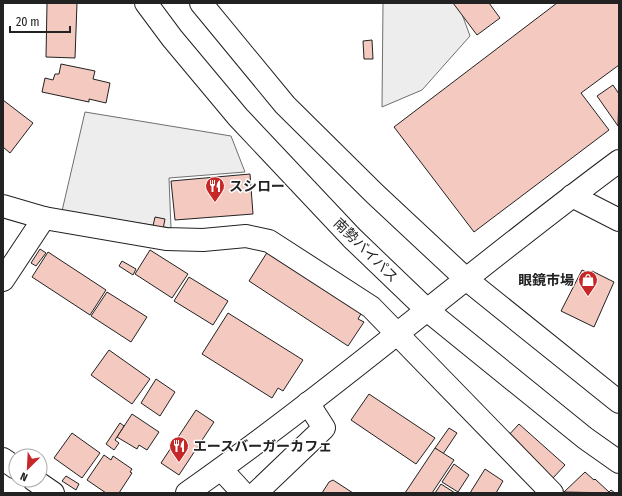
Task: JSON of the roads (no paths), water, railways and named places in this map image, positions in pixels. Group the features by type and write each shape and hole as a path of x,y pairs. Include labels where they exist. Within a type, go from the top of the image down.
{"main road":[{"name":"南勢バイパス","path":"146,3 172,38 238,117 352,238 427,310 585,438 619,462"},
{"path":"201,3 285,105 375,194 466,280 619,402"},
{"path":"187,493 308,403 572,196 619,161"},
{"path":"572,196 619,220"},
{"path":"3,206 44,218 166,239 203,240 246,236 269,240 371,307 552,493"},
{"path":"3,280 44,218"},
{"path":"256,493 324,428 308,403"},
{"path":"221,469 242,493"}],"place":[{"name":"スシロー","path":"215,203"},
{"name":"眼鏡市場","path":"588,297"},
{"name":"エースバーガーカフェ","path":"179,463"}]}
